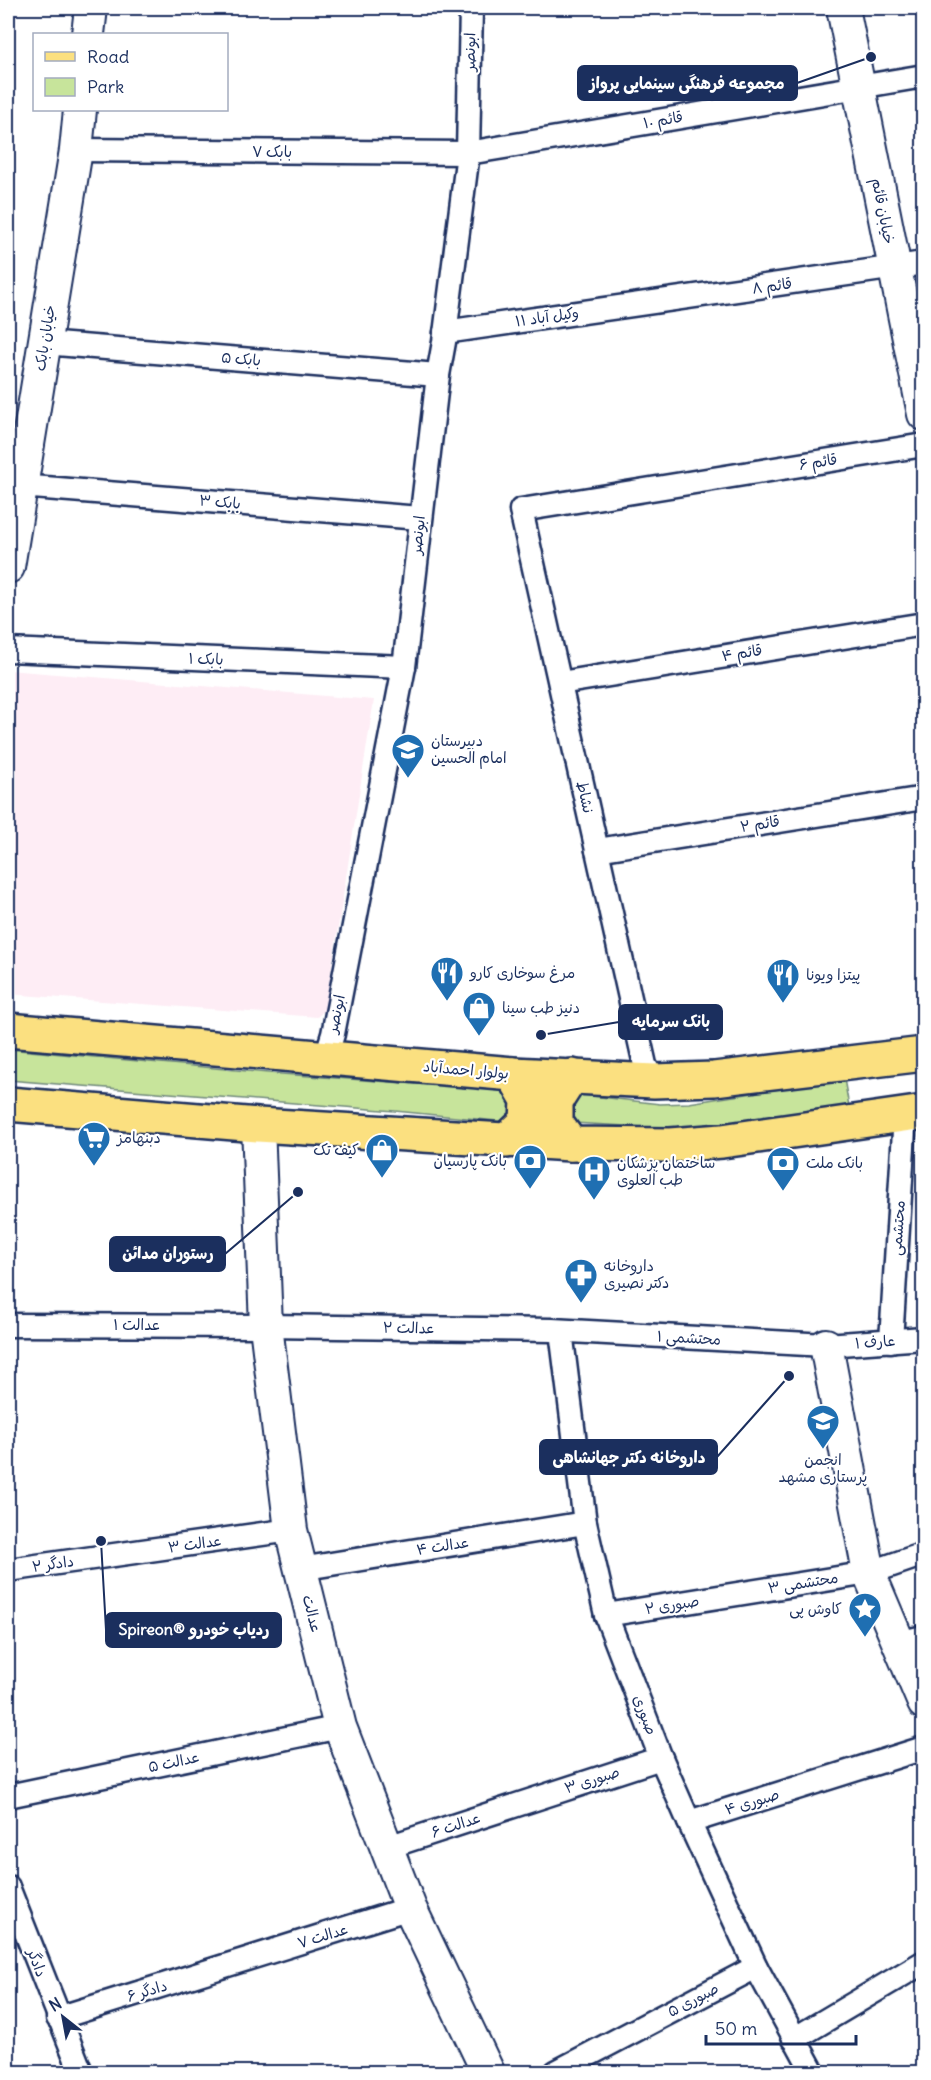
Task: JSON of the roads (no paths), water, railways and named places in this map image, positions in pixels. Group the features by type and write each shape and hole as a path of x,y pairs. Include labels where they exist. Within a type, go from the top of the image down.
{"main road":[{"name":"بولوار احمدآباد","path":"8,1030 513,1074 654,1081 714,1079 924,1054"},
{"path":"506,1141 527,1120 528,1100 513,1074"},
{"path":"571,1144 556,1123 556,1101 572,1076"},
{"path":"8,1104 258,1125 571,1144 670,1145 722,1141 914,1114"}],"street":[{"path":"88,33 91,8"},
{"name":"ابونصر","path":"326,1057 333,1034 404,667 420,518 468,153 471,8"},
{"name":"خیابان قائم","path":"843,8 859,87 909,266 924,414"},
{"name":"قائم ۱۰","path":"468,153 924,76"},
{"name":"خیابان بابک","path":"8,567 76,150 80,111"},
{"name":"بابک ۷","path":"76,150 468,153"},
{"name":"قائم ۸","path":"649,303 909,266"},
{"name":"وکیل آباد ۱۱","path":"445,332 649,303"},
{"name":"بابک ۵","path":"44,343 438,375"},
{"name":"قائم ۶","path":"521,510 924,445"},
{"name":"بابک ۳","path":"20,486 420,518"},
{"name":"نشاط","path":"521,510 645,1065 654,1081"},
{"name":"قائم ۴","path":"560,683 924,624"},
{"name":"بابک ۱","path":"8,650 404,667"},
{"name":"قائم ۲","path":"597,850 924,798"},
{"name":"محتشمی","path":"891,1341 914,1114"},
{"name":"عدالت","path":"258,1125 266,1326 291,1530 300,1569 340,1727 410,1908 488,2073"},
{"name":"عدالت ۱","path":"8,1325 266,1326"},
{"name":"عدالت ۲","path":"266,1326 556,1331"},
{"name":"محتشمی ۱","path":"556,1331 826,1345"},
{"name":"صبوری","path":"556,1331 585,1523 606,1616 688,1822 756,1967 813,2073"},
{"name":"عارف ۱","path":"826,1345 924,1338"},
{"path":"826,1345 869,1573 910,1640 924,1703"},
{"name":"عدالت ۴","path":"300,1569 585,1523"},
{"name":"عدالت ۳","path":"99,1557 291,1530"},
{"name":"محتشمی ۳","path":"738,1594 869,1573 924,1554"},
{"name":"دادگر ۲","path":"8,1570 99,1557"},
{"name":"صبوری ۲","path":"606,1616 738,1594"},
{"name":"عدالت ۵","path":"8,1796 340,1727"},
{"name":"صبوری ۴","path":"688,1822 924,1748"},
{"name":"صبوری ۳","path":"524,1803 661,1758"},
{"name":"عدالت ۶","path":"388,1847 524,1803"},
{"name":"دادگر","path":"8,1887 78,2072"},
{"name":"عدالت ۷","path":"235,1963 410,1908"},
{"name":"دادگر ۶","path":"58,2018 235,1963"},
{"path":"794,2039 916,1966"},
{"name":"صبوری ۵","path":"555,2073 756,1967"}],"place":[{"name":"مجموعه فرهنگی سینمایی پرواز","path":"871,57"},
{"name":"دبیرستان امام الحسین","path":"408,779"},
{"name":"مرغ سوخاری کارو","path":"447,1002"},
{"name":"پیتزا ویونا","path":"783,1004"},
{"name":"بانک سرمایه","path":"541,1035"},
{"name":"دنیز طب سینا","path":"479,1037"},
{"name":"دبنهامز","path":"94,1167"},
{"name":"کیف تک","path":"382,1179"},
{"name":"بانک پارسیان","path":"530,1190"},
{"name":"رستوران مدائن","path":"298,1192"},
{"name":"بانک ملت","path":"783,1192"},
{"name":"ساختمان پزشكان طب العلوى","path":"594,1201"},
{"name":"داروخانه دکتر نصیری","path":"581,1304"},
{"name":"داروخانه دکتر جهانشاهی","path":"789,1376"},
{"name":"انجمن پرستاری مشهد","path":"823,1450"},
{"name":"Spireon® ردیاب خودرو","path":"101,1541"},
{"name":"کاوش پی","path":"865,1638"}]}
